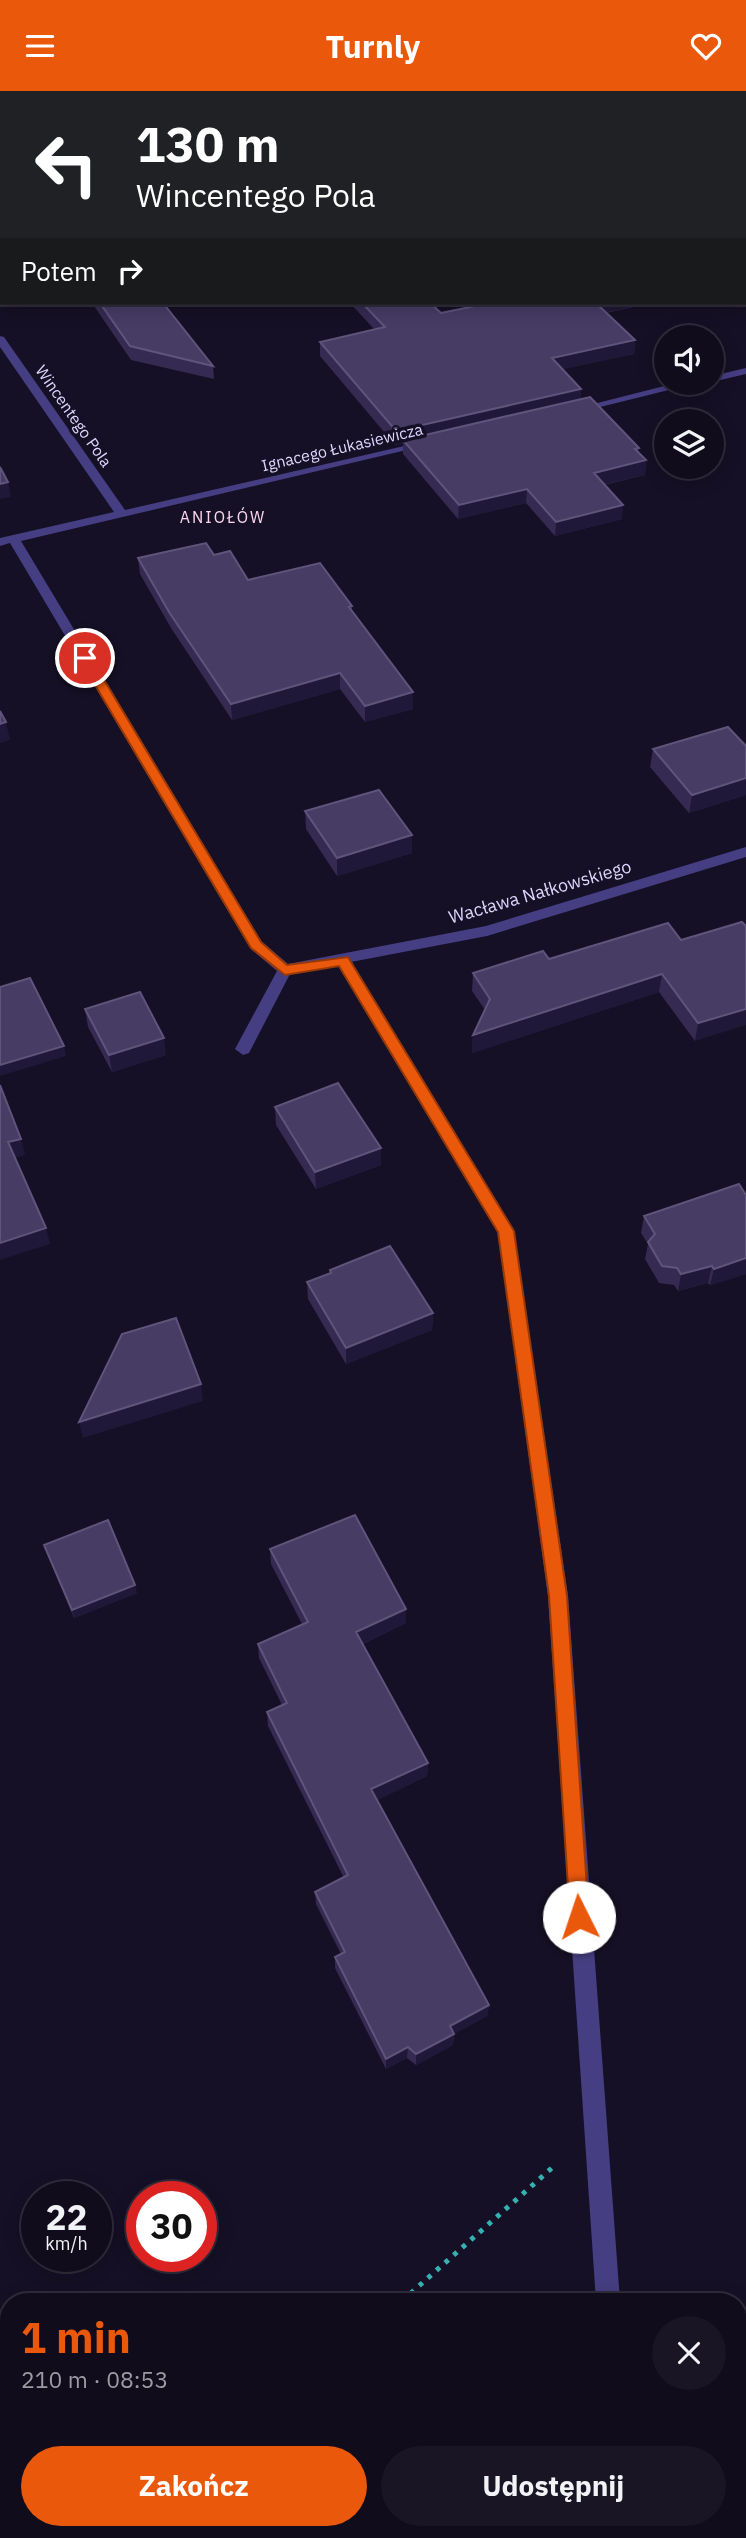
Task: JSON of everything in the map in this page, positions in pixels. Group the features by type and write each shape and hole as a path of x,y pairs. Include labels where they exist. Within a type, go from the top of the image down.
{"street":[{"name":"Wincentego Pola","path":"0,339 6,358 121,513"},
{"path":"724,376 746,371"},
{"path":"569,411 654,392"},
{"name":"Ignacego Łukasiewicza","path":"7,540 433,442"},
{"path":"7,540 256,945 285,970 343,961 506,1231 558,1596 607,2293"},
{"name":"Wacława Nałkowskiego","path":"343,961 487,930 746,852"},
{"path":"243,1048 285,970"}],"path":[{"path":"411,2293 594,2130"}],"building":[{"path":"101,305 165,305 213,366 130,346"},
{"path":"364,305 432,305 441,313 480,305 598,305 635,340 552,358 581,389 396,431 320,342 385,327"},
{"path":"590,397 639,448 635,449 646,460 594,473 623,505 556,522 527,489 459,505 403,440"},
{"path":"0,467 8,482 0,484"},
{"path":"206,543 214,555 230,551 248,580 320,563 352,606 349,607 413,692 365,706 340,673 231,704 169,612 138,558"},
{"path":"0,711 6,722 0,724"},
{"path":"728,727 746,746 746,778 692,795 653,749"},
{"path":"379,790 412,835 337,858 305,811"},
{"path":"742,922 746,926 746,1009 698,1023 662,974 473,1035 490,999 473,973 543,951 549,959 668,923 681,940"},
{"path":"30,978 64,1046 0,1065 0,987"},
{"path":"140,992 164,1038 109,1055 85,1009"},
{"path":"338,1083 381,1148 315,1172 275,1107"},
{"path":"0,1085 21,1139 8,1142 46,1228 0,1243"},
{"path":"739,1184 746,1195 746,1258 714,1269 712,1266 681,1274 677,1268 662,1266 648,1242 655,1234 644,1216"},
{"path":"390,1246 433,1313 346,1348 307,1282"},
{"path":"176,1318 201,1384 79,1422 122,1334"},
{"path":"355,1515 406,1609 356,1632 428,1763 371,1789 489,2005 450,2026 454,2034 416,2054 408,2047 386,2059 335,1957 345,1952 315,1892 348,1875 267,1712 287,1703 258,1644 308,1622 270,1549"},
{"path":"108,1520 135,1585 72,1610 44,1545"}],"district":[{"name":"ANIOŁÓW","path":"223,517"}],"route":[{"path":"85,658 256,945 285,970 343,961 506,1231 558,1596 579,1917"}]}
